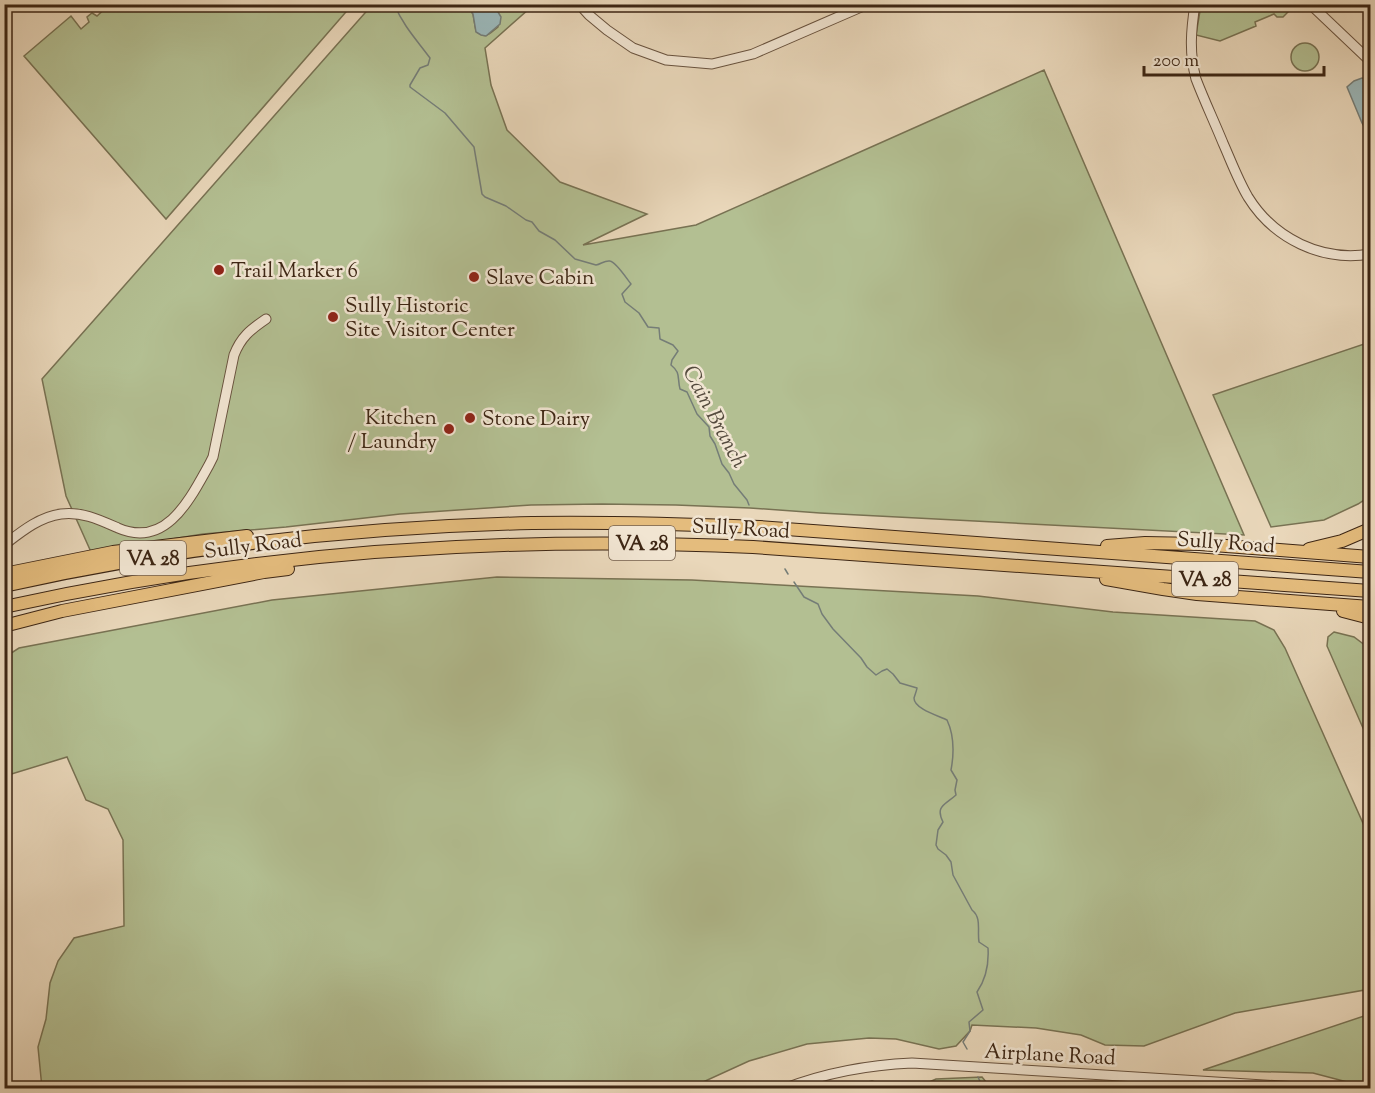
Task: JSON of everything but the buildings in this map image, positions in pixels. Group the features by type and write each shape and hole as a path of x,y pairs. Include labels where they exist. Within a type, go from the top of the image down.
{"highway":[{"name":"Sully Road","path":"4,586 140,560 302,538 466,525 531,523 631,523 771,528 1371,572"},
{"path":"1297,551 1342,541 1371,529"},
{"path":"6,573 155,546 250,536 302,538"},
{"name":"Sully Road","path":"4,608 105,587 258,564 388,550 543,543 687,544 765,548 1371,591"},
{"path":"1054,548 1169,543 1371,557"},
{"path":"4,621 264,572 351,562 388,550"},
{"path":"1039,567 1174,591 1371,607"},
{"path":"1310,602 1371,618"},
{"path":"4,626 62,611"}],"street":[{"path":"579,4 607,30 633,48 666,60 712,64 753,54 868,4"},
{"path":"1195,4 1190,45 1196,79 1244,190 1255,208 1273,227 1294,242 1306,247 1344,256 1371,254"},
{"path":"1310,4 1371,61"},
{"path":"4,545 36,523 63,514 77,514 93,518 138,534 152,532 166,525 181,511 213,456 238,344 246,334 266,319"},
{"name":"Airplane Road","path":"786,1089 853,1068 912,1064 1314,1089"}],"green space":[{"path":"110,4 352,5 166,219 24,56 71,16 81,29 89,22 87,17 92,13 97,16"},
{"path":"1292,4 1291,9 1283,17 1277,17 1274,14 1255,22 1256,26 1220,41 1196,35 1201,5"},
{"path":"372,5 467,5 473,14 476,31 485,36 498,27 498,11 494,5 531,5 485,48 491,85 507,130 560,182 647,214 583,245 696,225 1044,70 1244,535 750,508 676,505 531,505 400,514 203,534 91,552 66,496 42,379"},
{"path":"1305,43 1315,47 1319,57 1315,67 1305,71 1295,67 1291,57 1295,47"},
{"path":"1370,342 1370,496 1324,520 1271,527 1213,395"},
{"path":"497,577 692,580 978,596 1113,612 1255,621 1274,630 1285,648 1370,839 1370,989 1235,1013 1144,1046 1105,1045 1081,1035 1036,1028 972,1025 970,1031 956,1046 939,1049 896,1039 869,1038 807,1044 749,1061 690,1088 42,1088 38,1047 46,1019 50,983 58,961 74,938 124,926 123,840 108,809 86,800 67,757 5,776 5,657 19,648 272,600"},
{"path":"1334,632 1354,637 1370,649 1370,744 1327,646 1328,637"},
{"path":"1370,1014 1370,1088 1313,1073 1203,1070"},
{"path":"982,1077 991,1088 921,1088 936,1079"},
{"path":"872,1081 881,1088 841,1088"}],"water":[{"path":"467,5 494,5 501,17 500,24 486,36 481,35 476,32 473,14"},
{"path":"1362,78 1370,80 1370,137 1347,87"}],"waterway":[{"name":"Cain Branch","path":"394,4 406,26 430,58 428,65 420,68 410,87 445,113 474,147 482,194 532,222 539,231 555,240 575,259 596,265 610,261 618,267 631,284 622,294 625,302 639,313 648,327 659,328 660,339 673,345 678,351 671,365 677,373 680,389 687,392 697,414 709,427 710,436 722,464 749,505"},
{"name":"Cain Branch","path":"785,569 788,574"},
{"name":"Cain Branch","path":"794,582 804,597 818,604 833,629 867,667 876,675 887,669 900,683 917,688 914,698 918,706 947,720 953,745 951,770 957,780 956,795 941,809 943,822 938,830 936,845 951,862 953,875 977,917 979,942 988,948 986,971 977,992 983,1010 969,1022 970,1031 963,1042 967,1049"},
{"name":"Cain Branch","path":"978,1077 983,1088"}],"place":[{"name":"Trail Marker 6","path":"219,270"},
{"name":"Slave Cabin","path":"474,277"},
{"name":"Sully Historic Site Visitor Center","path":"333,317"},
{"name":"Stone Dairy","path":"470,418"},
{"name":"Kitchen / Laundry","path":"449,429"}]}
